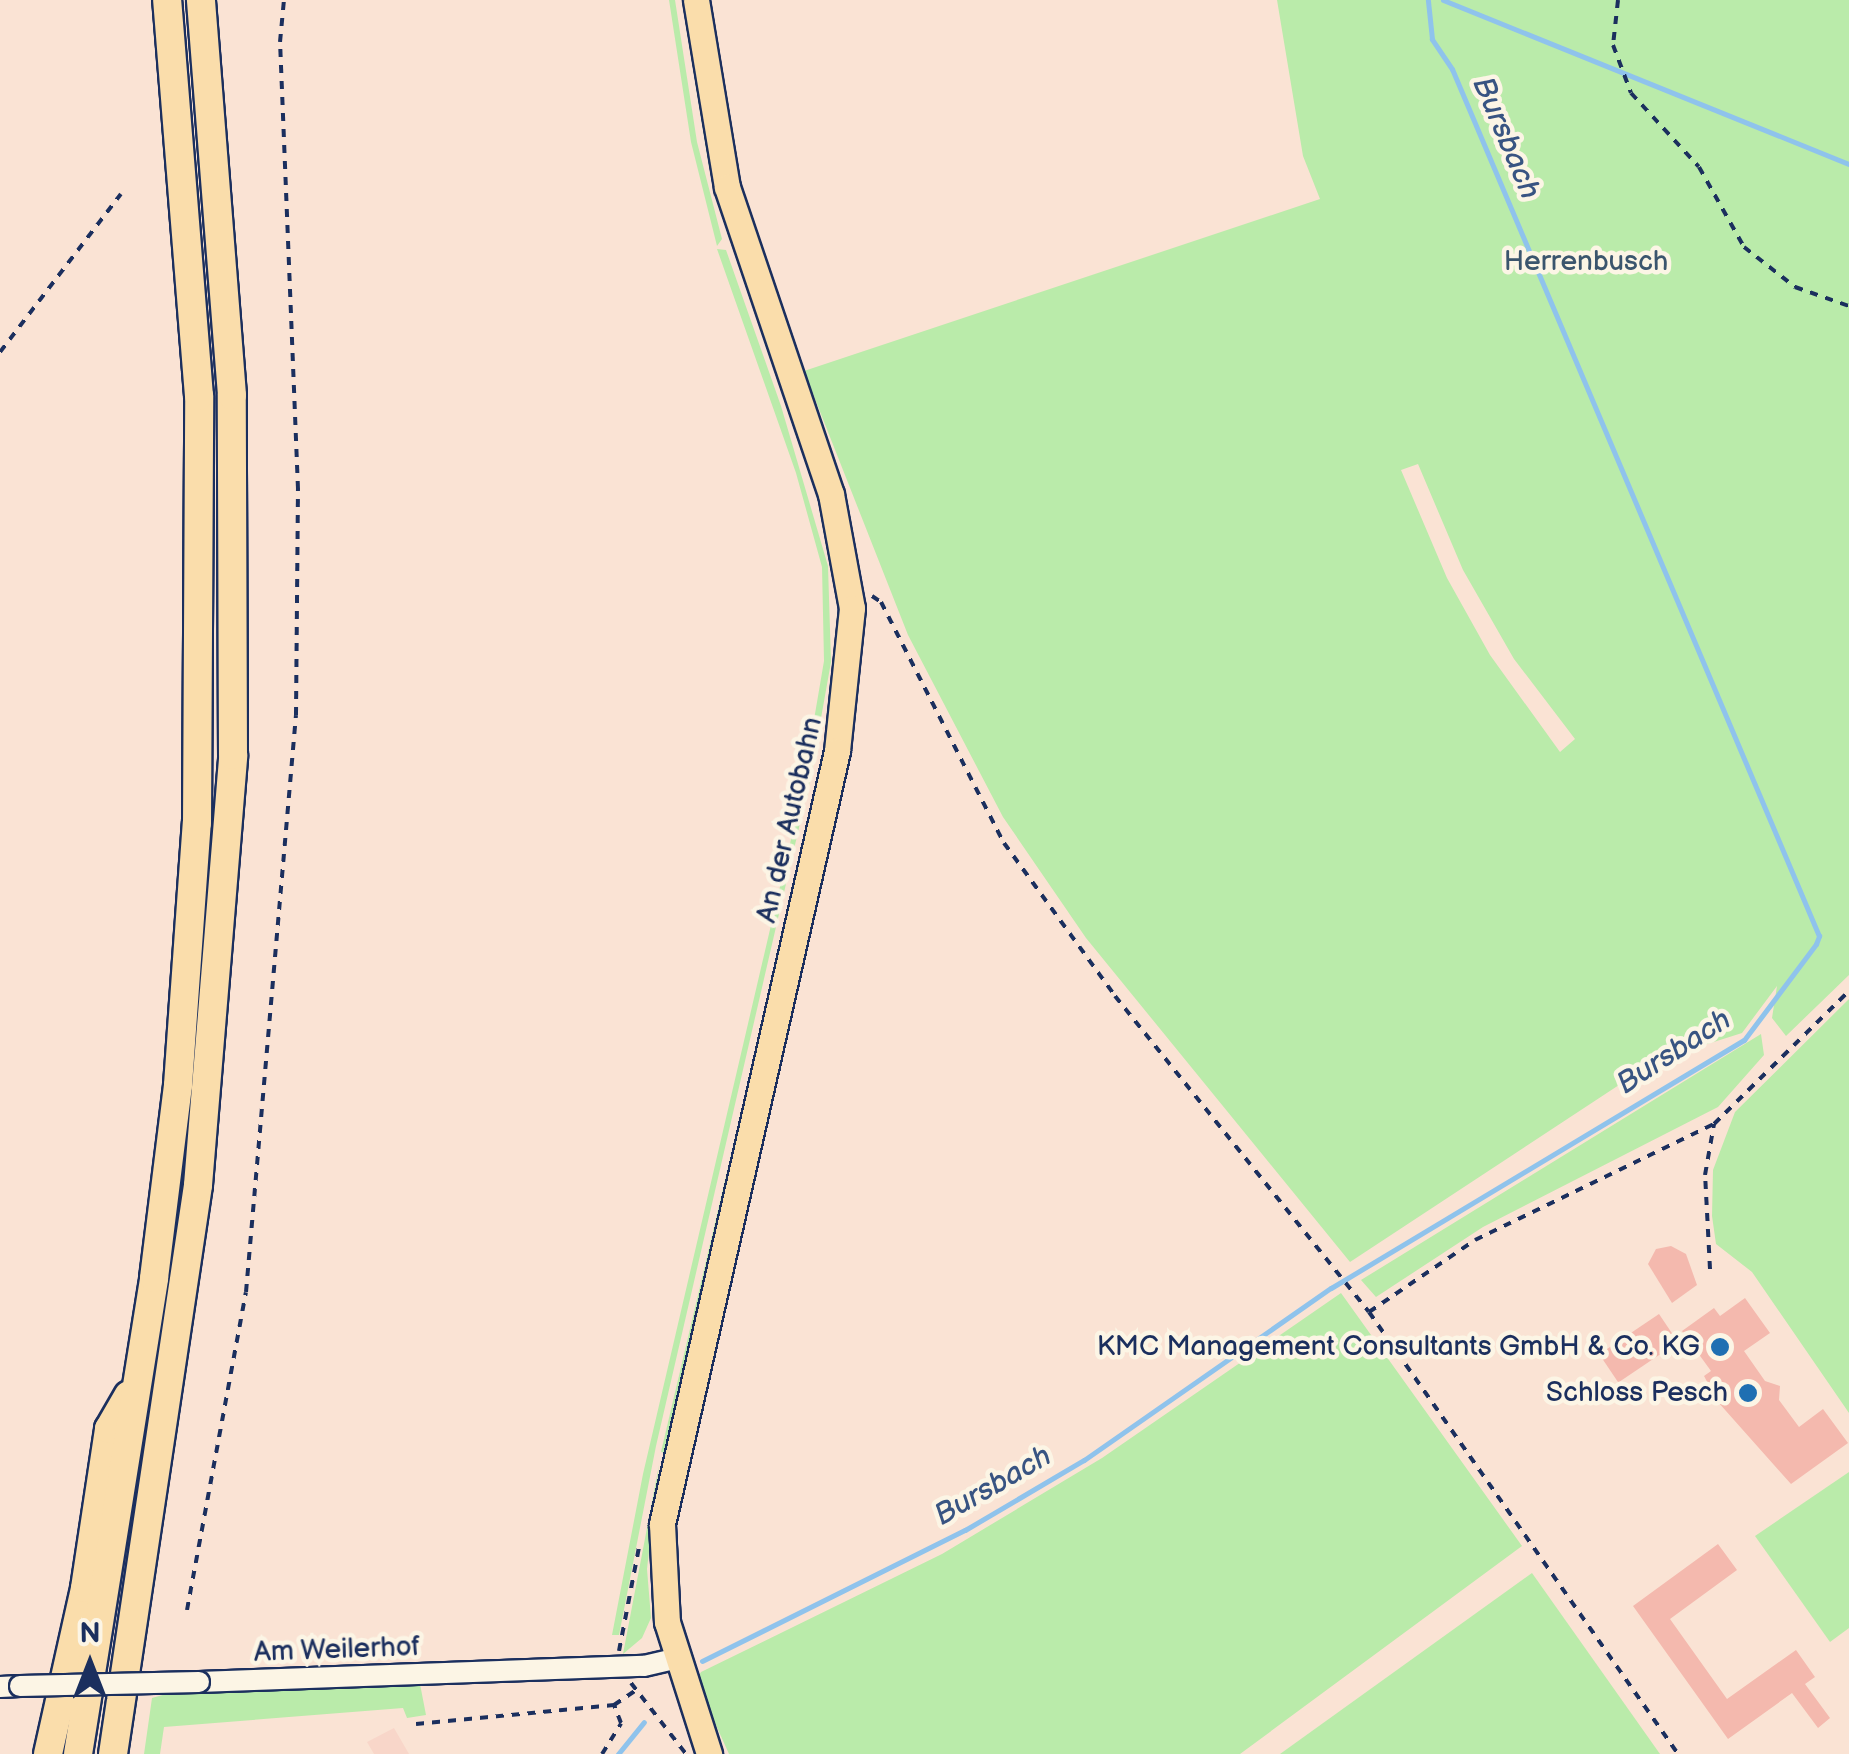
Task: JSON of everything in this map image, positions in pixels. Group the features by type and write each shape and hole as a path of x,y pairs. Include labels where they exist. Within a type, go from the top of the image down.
{"highway":[{"path":"78,1754 137,1381 178,1085 201,694 199,396 166,0"},
{"path":"112,1754 198,1185 229,826 236,598 232,395 201,0"},
{"path":"48,1754 110,1429 137,1381"}],"main road":[{"name":"An der Autobahn","path":"696,0 728,187 822,465 850,580 844,721 665,1504 660,1569 676,1659 709,1754"}],"street":[{"name":"Am Weilerhof","path":"10,1686 625,1667 676,1659"}],"path":[{"path":"187,1610 246,1292 296,716 298,489 280,42 284,0"},
{"path":"1618,0 1613,44 1630,93 1699,167 1744,247 1794,288 1849,306"},
{"path":"0,352 121,194"},
{"path":"850,580 881,602 1004,843 1115,996 1369,1312 1678,1754"},
{"path":"1369,1312 1475,1240 1714,1124 1849,991"},
{"path":"1710,1269 1706,1175 1714,1124"},
{"path":"643,1526 619,1650 635,1691 686,1754"},
{"path":"416,1724 614,1705 635,1691"},
{"path":"602,1754 621,1723 614,1705"}],"shaded area":[{"path":"394,1728 409,1754 374,1754 367,1742"}],"green space":[{"path":"669,0 675,0 697,142 722,239 717,246 691,142"},
{"path":"682,0 733,237 729,239 709,167"},
{"name":"Herrenbusch","path":"1277,0 1849,0 1849,975 1786,1036 1772,1018 1777,986 1742,1033 1657,1060 1350,1262 1086,938 1003,817 908,635 804,371 1320,199 1303,156","holes":["1418,464 1463,570 1514,659 1575,739 1560,752 1490,655 1447,578 1401,470"]},
{"path":"717,249 726,250 781,406 828,566 831,662 807,797 801,796 824,661 822,567 796,473"},
{"path":"799,805 804,806 656,1446 619,1635 612,1635 643,1474"},
{"path":"813,807 666,1453 661,1452"},
{"path":"1849,999 1849,1413 1752,1272 1716,1244 1712,1216 1713,1170 1735,1112"},
{"path":"1761,1034 1764,1055 1718,1107 1483,1227 1376,1297 1361,1280"},
{"path":"1341,1293 1522,1546 1240,1754 729,1754 696,1681 701,1672 942,1554 1102,1458"},
{"path":"659,1465 647,1569 651,1618 642,1638 623,1654"},
{"path":"1849,1472 1849,1628 1830,1642 1755,1536"},
{"path":"1532,1573 1660,1754 1280,1754"},
{"path":"420,1684 426,1715 407,1718 403,1708 164,1727 160,1754 144,1754 152,1698 177,1691"}],"building":[{"path":"1671,1246 1686,1254 1697,1285 1672,1303 1648,1264 1656,1249"},
{"name":"Schloss Pesch","path":"1745,1298 1770,1333 1744,1351 1765,1381 1780,1386 1779,1400 1799,1427 1823,1409 1848,1443 1791,1484 1718,1402 1704,1376 1711,1371 1682,1331 1714,1308 1720,1316"},
{"path":"1659,1314 1678,1342 1618,1382 1599,1354"},
{"path":"1718,1544 1737,1570 1670,1619 1727,1699 1796,1650 1815,1677 1805,1684 1830,1718 1818,1728 1792,1693 1728,1739 1633,1606"}],"waterway":[{"name":"Bursbach","path":"702,1661 965,1530 1084,1460 1331,1288 1744,1040 1816,944 1819,936 1452,69 1432,39 1428,0"},
{"path":"1443,0 1849,164"},
{"path":"618,1754 644,1722"}],"place":[{"name":"KMC Management Consultants GmbH & Co. KG","path":"1720,1347"},
{"name":"Schloss Pesch","path":"1748,1393"}]}
